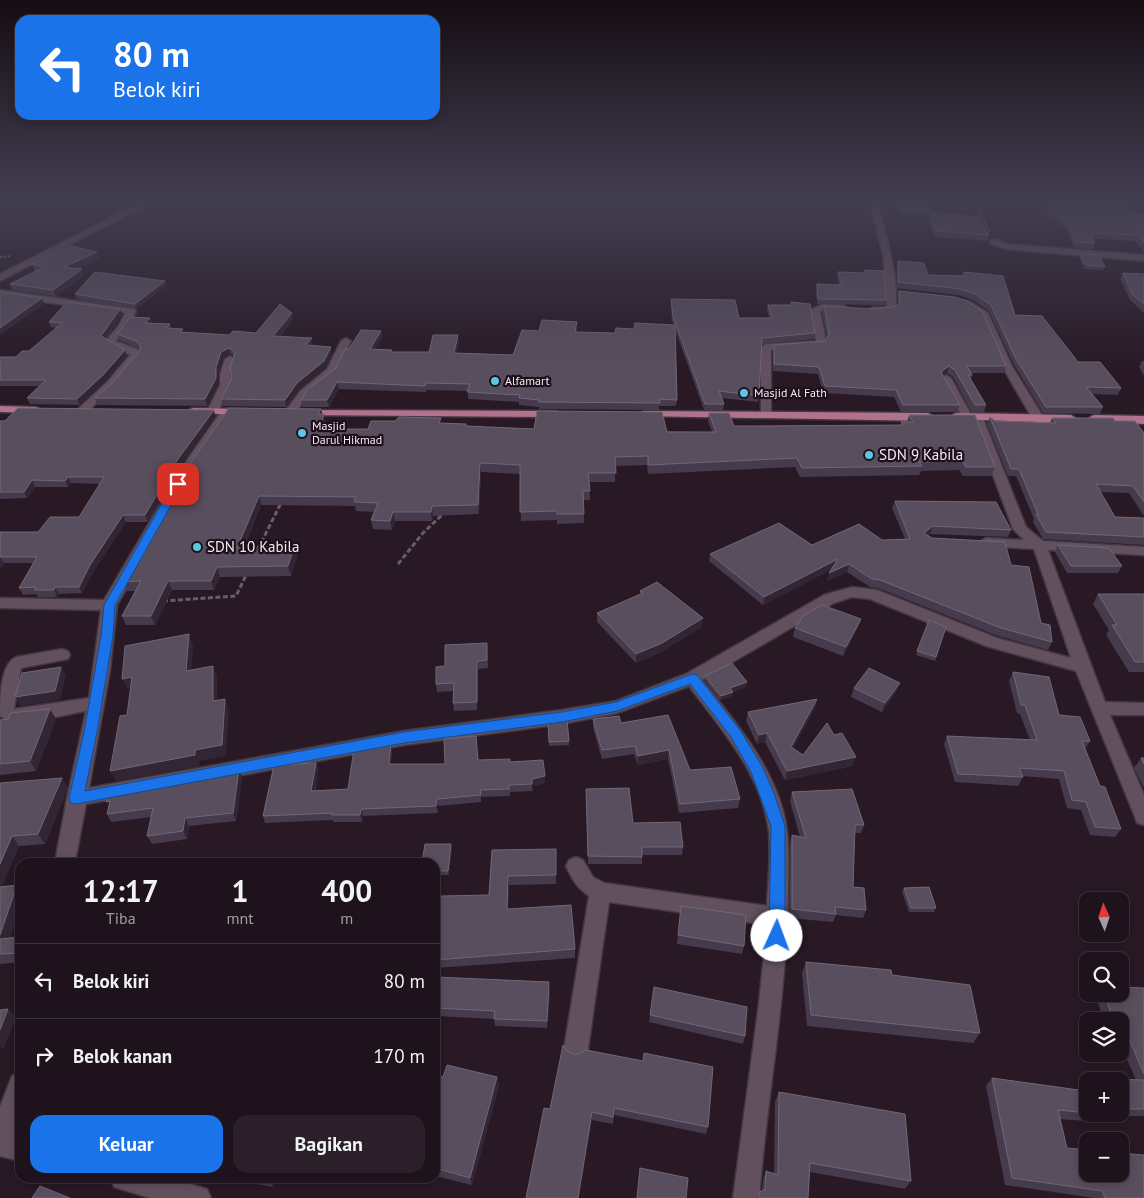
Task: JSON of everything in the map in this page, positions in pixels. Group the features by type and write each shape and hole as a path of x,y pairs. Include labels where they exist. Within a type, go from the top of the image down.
{"main road":[{"path":"0,409 46,410"},
{"path":"78,410 101,411"},
{"path":"185,411 263,412"},
{"path":"286,413 568,414"},
{"path":"635,414 1144,420"}],"street":[{"path":"0,278 41,257"},
{"path":"765,415 766,347 819,344 821,341 816,310 823,307 890,310 896,293 888,257"},
{"path":"1131,257 1144,258"},
{"path":"0,293 130,312 128,320 110,342 133,351 136,353 135,356 110,384 78,410"},
{"path":"955,299 969,304 985,315 1006,366 1038,418"},
{"path":"286,413 304,393 332,371 346,341"},
{"path":"66,858 107,636 109,605 219,412 226,384 224,374 230,359"},
{"path":"946,378 972,417 1020,529 1040,546 1082,667 1144,817"},
{"path":"973,541 1144,551"},
{"path":"76,798 404,738 562,717 617,706 658,693 692,678 810,608 852,592 872,594 992,642 1082,667"},
{"path":"0,603 109,605"},
{"path":"62,655 16,663 11,669 5,711 10,715 18,716 95,703"},
{"path":"692,678 735,734 757,770 778,826 778,918 775,973 749,1155 746,1198"},
{"path":"1099,708 1144,709"},
{"path":"61,779 80,778"},
{"path":"576,866 586,883 600,892 778,918"},
{"path":"576,1049 600,892"},
{"path":"15,1099 0,1143 15,1148"},
{"path":"142,1183 198,1198"}],"path":[{"path":"257,552 282,501"},
{"path":"398,564 423,533 448,510"},
{"path":"158,602 236,596 248,569"}],"building":[{"path":"47,257 86,257 64,267 82,269 53,290 10,284 44,267 32,264"},
{"path":"1082,257 1100,257 1105,267 1086,265"},
{"path":"898,261 924,263 928,275 964,276 964,272 1003,276 1015,315 1042,316 1078,362 1100,362 1121,388 1086,387 1103,407 1046,407 1016,359 991,305 975,294 960,289 898,282"},
{"path":"864,270 884,271 886,300 818,299 817,284 842,285 838,272 865,273"},
{"path":"95,272 165,281 135,304 75,294"},
{"path":"1123,273 1144,274 1144,304 1132,294"},
{"path":"899,291 955,297 967,301 982,311 1006,366 967,366 972,375 968,375 986,405 975,405 955,370 949,366 941,372 960,405 903,405 896,390 825,386 819,367 774,364 774,345 825,341 829,334 824,306 873,309 893,307 900,303"},
{"path":"0,292 42,298 0,328"},
{"path":"671,299 735,300 739,318 772,318 768,305 791,305 791,302 810,304 815,333 762,338 759,396 719,391 724,404 705,404 673,316"},
{"path":"67,302 120,309 101,336 125,350 103,375 77,399 27,398 46,380 0,380 0,357 16,357 22,351 29,351 62,323 49,322"},
{"path":"280,304 292,313 273,336 312,338 306,345 331,347 324,361 297,383 285,400 221,399 232,378 230,368 235,352 229,348 221,352 216,367 216,378 205,399 95,398 114,381 140,350 140,345 136,341 117,334 130,317 150,318 145,323 170,324 166,328 183,329 180,332 229,335 233,331 256,333"},
{"path":"542,320 577,322 575,332 615,333 616,328 634,329 635,323 675,325 677,400 659,399 660,403 539,402 539,400 519,398 520,395 467,392 470,384 426,383 425,386 337,382 327,400 301,400 308,389 336,368 345,349 349,349 361,330 381,331 370,349 392,350 391,352 429,352 433,335 458,335 454,353 513,355 522,330 539,331"},
{"path":"18,408 214,410 178,459 145,515 123,515 90,565 79,587 55,587 54,590 34,590 36,587 19,588 37,557 0,557 0,532 38,532 50,517 79,517 104,477 68,477 65,481 32,480 24,492 0,492 0,421 5,421"},
{"path":"229,408 321,409 318,414 324,414 319,429 368,429 371,421 395,421 399,417 441,418 439,423 466,424 466,426 534,429 537,411 662,412 667,432 716,432 709,413 729,413 734,426 903,425 901,422 913,422 909,415 975,415 995,467 966,467 962,461 919,462 922,466 802,468 797,458 648,465 648,456 615,457 616,473 588,473 590,491 583,491 584,514 557,514 557,511 520,512 520,465 480,463 478,505 432,506 431,512 393,512 390,521 371,520 378,503 354,502 356,497 259,496 237,548 295,545 288,566 217,567 211,581 168,581 151,616 122,616 141,581 123,582 193,459"},
{"path":"990,417 995,421 1056,423 1052,418 1113,418 1115,421 1135,421 1144,433 1144,502 1133,486 1096,484 1115,517 1144,518 1144,537 1046,532 1036,514 1038,514 1019,469 1011,469"},
{"path":"895,501 996,502 1011,530 933,526 924,533 932,538 1005,542 1011,565 1029,567 1041,623 1050,625 1052,642 1001,628 880,580 872,579 849,564 829,573 838,559 764,597 710,554 779,523 812,545 859,524 882,540 910,539"},
{"path":"1058,545 1109,548 1122,566 1071,566"},
{"path":"657,582 703,618 662,643 636,654 597,613 643,593 640,591"},
{"path":"1098,594 1144,594 1144,662 1135,662 1112,625 1117,625"},
{"path":"822,605 861,619 846,647 795,628 803,616"},
{"path":"929,620 946,627 936,657 917,651"},
{"path":"189,634 186,671 213,666 213,701 225,699 222,745 195,750 195,755 110,771 120,716 127,715 132,677 122,679 125,646"},
{"path":"487,643 487,660 477,661 477,702 453,703 454,683 436,684 436,667 445,666 445,645"},
{"path":"732,663 747,682 730,688 733,692 721,696 705,676"},
{"path":"61,667 55,691 15,697 22,673"},
{"path":"869,668 900,683 885,703 854,688"},
{"path":"1013,672 1049,677 1059,715 1080,717 1090,741 1082,741 1100,786 1105,787 1121,829 1095,827 1086,802 1072,800 1064,771 1019,768 1023,777 958,774 947,736 1037,740 1025,705 1021,705"},
{"path":"817,699 791,747 803,755 827,723 834,735 842,733 856,757 787,771 767,733 759,735 748,712"},
{"path":"50,709 30,761 0,764 0,720 8,719 10,713"},
{"path":"668,715 690,770 731,767 740,799 680,804 669,750 638,756 635,746 602,750 593,719 619,716 621,723"},
{"path":"567,720 569,741 549,742 548,723"},
{"path":"476,736 478,760 510,759 510,762 543,760 545,776 532,779 532,784 509,785 509,789 480,790 481,795 437,799 436,806 361,809 360,815 332,815 332,813 263,816 274,765 316,763 311,791 348,789 354,749 391,744 389,764 445,764 444,739"},
{"path":"239,769 233,813 185,818 183,831 147,836 153,808 107,814 110,801 106,802 108,793"},
{"path":"62,778 38,834 12,836 0,864 0,783"},
{"path":"629,788 633,823 680,822 683,847 642,847 642,857 588,856 586,789"},
{"path":"852,789 864,825 855,825 853,887 864,888 866,910 835,907 836,914 792,909 792,835 806,838 792,792"},
{"path":"425,844 451,844 448,871 440,871 440,858 423,858"},
{"path":"556,849 556,875 508,876 507,909 571,905 575,949 440,960 441,896 489,895 492,850"},
{"path":"15,885 15,891 0,935 0,887"},
{"path":"929,887 936,908 911,908 904,888"},
{"path":"681,906 746,915 744,946 678,935"},
{"path":"15,938 15,953 0,954 0,939"},
{"path":"806,962 891,970 892,975 970,985 980,1033 811,1015"},
{"path":"440,977 549,982 547,1021 494,1019 495,1011 440,1008"},
{"path":"654,987 747,1007 745,1036 650,1015"},
{"path":"1129,987 1144,988 1144,1074 1129,1039 1129,1012 1111,1012 1107,1002 1129,1002"},
{"path":"8,1009 0,1030 0,1010"},
{"path":"563,1045 567,1051 575,1055 586,1050 643,1061 644,1053 713,1067 708,1127 614,1108 613,1117 592,1112 578,1198 526,1198 544,1108 550,1109"},
{"path":"447,1065 497,1077 470,1178 440,1169 440,1077 443,1077"},
{"path":"992,1078 1079,1090 1079,1112 1058,1110 1067,1148 1079,1149 1079,1182 1129,1182 1129,1154 1144,1155 1144,1198 1105,1198 1102,1191 1012,1178"},
{"path":"1129,1080 1144,1080 1144,1109 1129,1109"},
{"path":"779,1092 905,1114 911,1181 810,1163 808,1198 758,1198 759,1192 765,1190 766,1171 778,1175"},
{"path":"640,1168 688,1178 686,1198 637,1198"},
{"path":"40,1186 70,1198 32,1198"}],"place":[{"name":"Alfamart","path":"495,381"},
{"name":"Masjid Al Fath","path":"744,393"},
{"name":"Masjid Darul Hikmad","path":"302,433"},
{"name":"SDN 9 Kabila","path":"869,455"},
{"name":"SDN 10 Kabila","path":"197,547"}],"route":[{"path":"178,484 109,605 107,636 91,732 76,798 404,738 562,717 617,706 658,693 692,678 735,734 757,770 778,826 777,936"}]}
